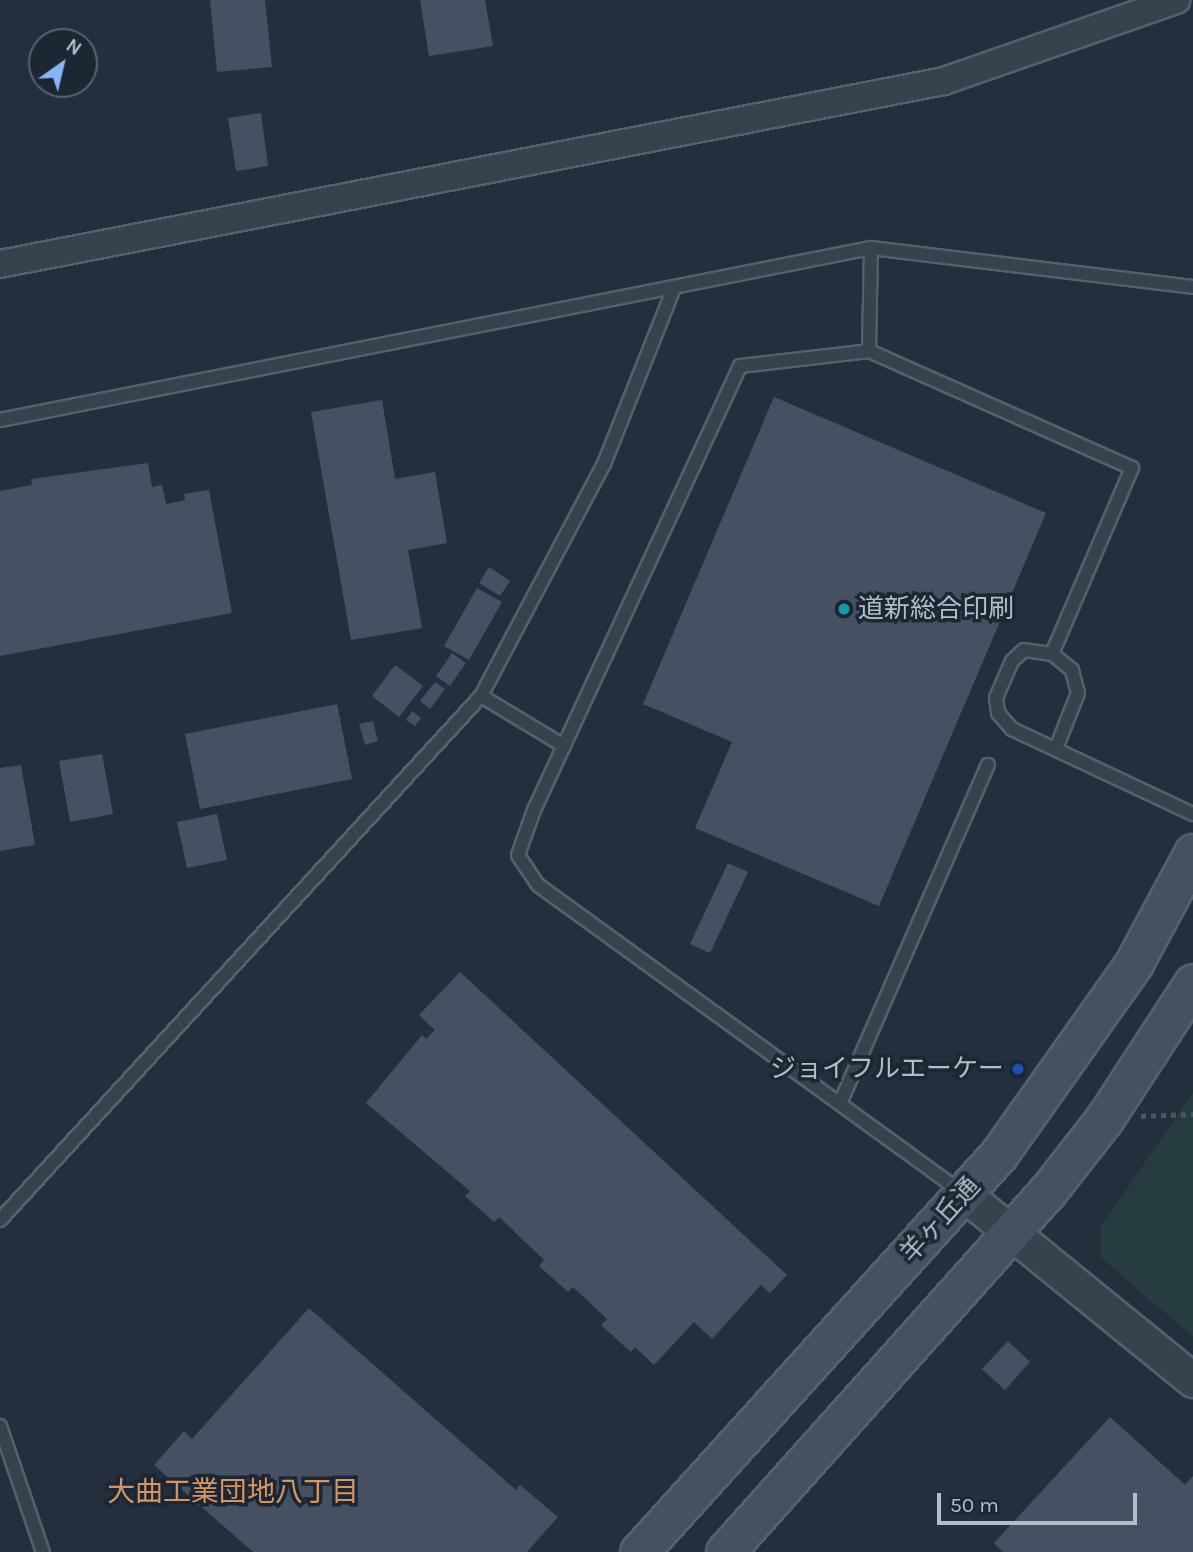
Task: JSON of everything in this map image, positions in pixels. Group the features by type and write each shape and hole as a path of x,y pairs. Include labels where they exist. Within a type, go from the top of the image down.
{"main road":[{"name":"羊ヶ丘通","path":"639,1552 964,1194 1077,1048 1134,963 1193,853"},
{"path":"725,1552 1013,1232 1105,1118 1193,983"}],"street":[{"path":"0,264 944,81 1176,0"},
{"path":"964,1194 1193,1380"}],"lane":[{"path":"0,420 871,248 1193,287"},
{"path":"869,351 871,248"},
{"path":"0,1220 481,695 604,464 674,288"},
{"path":"964,1194 841,1101 538,885 519,855 564,746 740,366 869,351 1132,468 1052,654"},
{"path":"1056,746 1078,693 1072,670 1052,654 1024,650 1012,661 996,698 998,713 1013,729 1056,746 1193,814"},
{"path":"481,695 564,746"},
{"path":"841,1101 988,765"},
{"path":"0,1426 43,1552"}],"path":[{"path":"1105,1118 1193,1114"}],"green space":[{"path":"1193,1093 1193,1337 1100,1257 1101,1226"}],"building":[{"path":"210,0 265,0 272,67 217,72"},
{"path":"420,0 485,0 493,46 429,56"},
{"path":"261,113 268,166 236,171 228,118"},
{"name":"道新総合印刷","path":"774,397 1046,513 879,906 695,828 732,742 643,704"},
{"path":"382,400 395,479 435,472 447,543 408,550 422,628 351,640 311,412"},
{"path":"148,463 152,487 162,485 166,504 185,500 184,494 209,490 232,613 0,656 0,491 32,485 31,479"},
{"path":"489,567 510,581 500,596 479,583"},
{"path":"477,588 502,602 469,660 444,646"},
{"path":"452,653 466,663 450,686 436,676"},
{"path":"395,665 423,686 399,717 372,696"},
{"path":"435,682 445,689 430,709 420,701"},
{"path":"337,704 352,779 200,809 185,734"},
{"path":"412,711 421,718 415,726 406,720"},
{"path":"373,721 378,741 365,745 359,724"},
{"path":"102,754 113,814 70,822 59,761"},
{"path":"21,765 35,845 0,851 0,768"},
{"path":"217,814 227,860 187,868 177,822"},
{"path":"728,863 748,872 710,953 690,944"},
{"path":"460,972 787,1275 770,1293 761,1285 712,1339 694,1322 654,1365 635,1347 631,1352 601,1325 607,1319 573,1287 568,1292 539,1266 544,1260 499,1217 494,1222 465,1196 470,1191 366,1103 422,1035 426,1039 435,1030 419,1015"},
{"path":"309,1308 516,1490 520,1485 558,1517 527,1552 253,1552 154,1465 184,1431 192,1439"},
{"path":"1008,1341 1030,1362 1005,1390 982,1369"},
{"path":"1110,1417 1185,1485 1193,1476 1193,1552 1003,1552 994,1543"}],"place":[{"name":"道新総合印刷","path":"844,609"},
{"name":"ジョイフルエーケー","path":"1018,1069"}],"district":[{"name":"大曲工業団地八丁目","path":"233,1492"}]}
